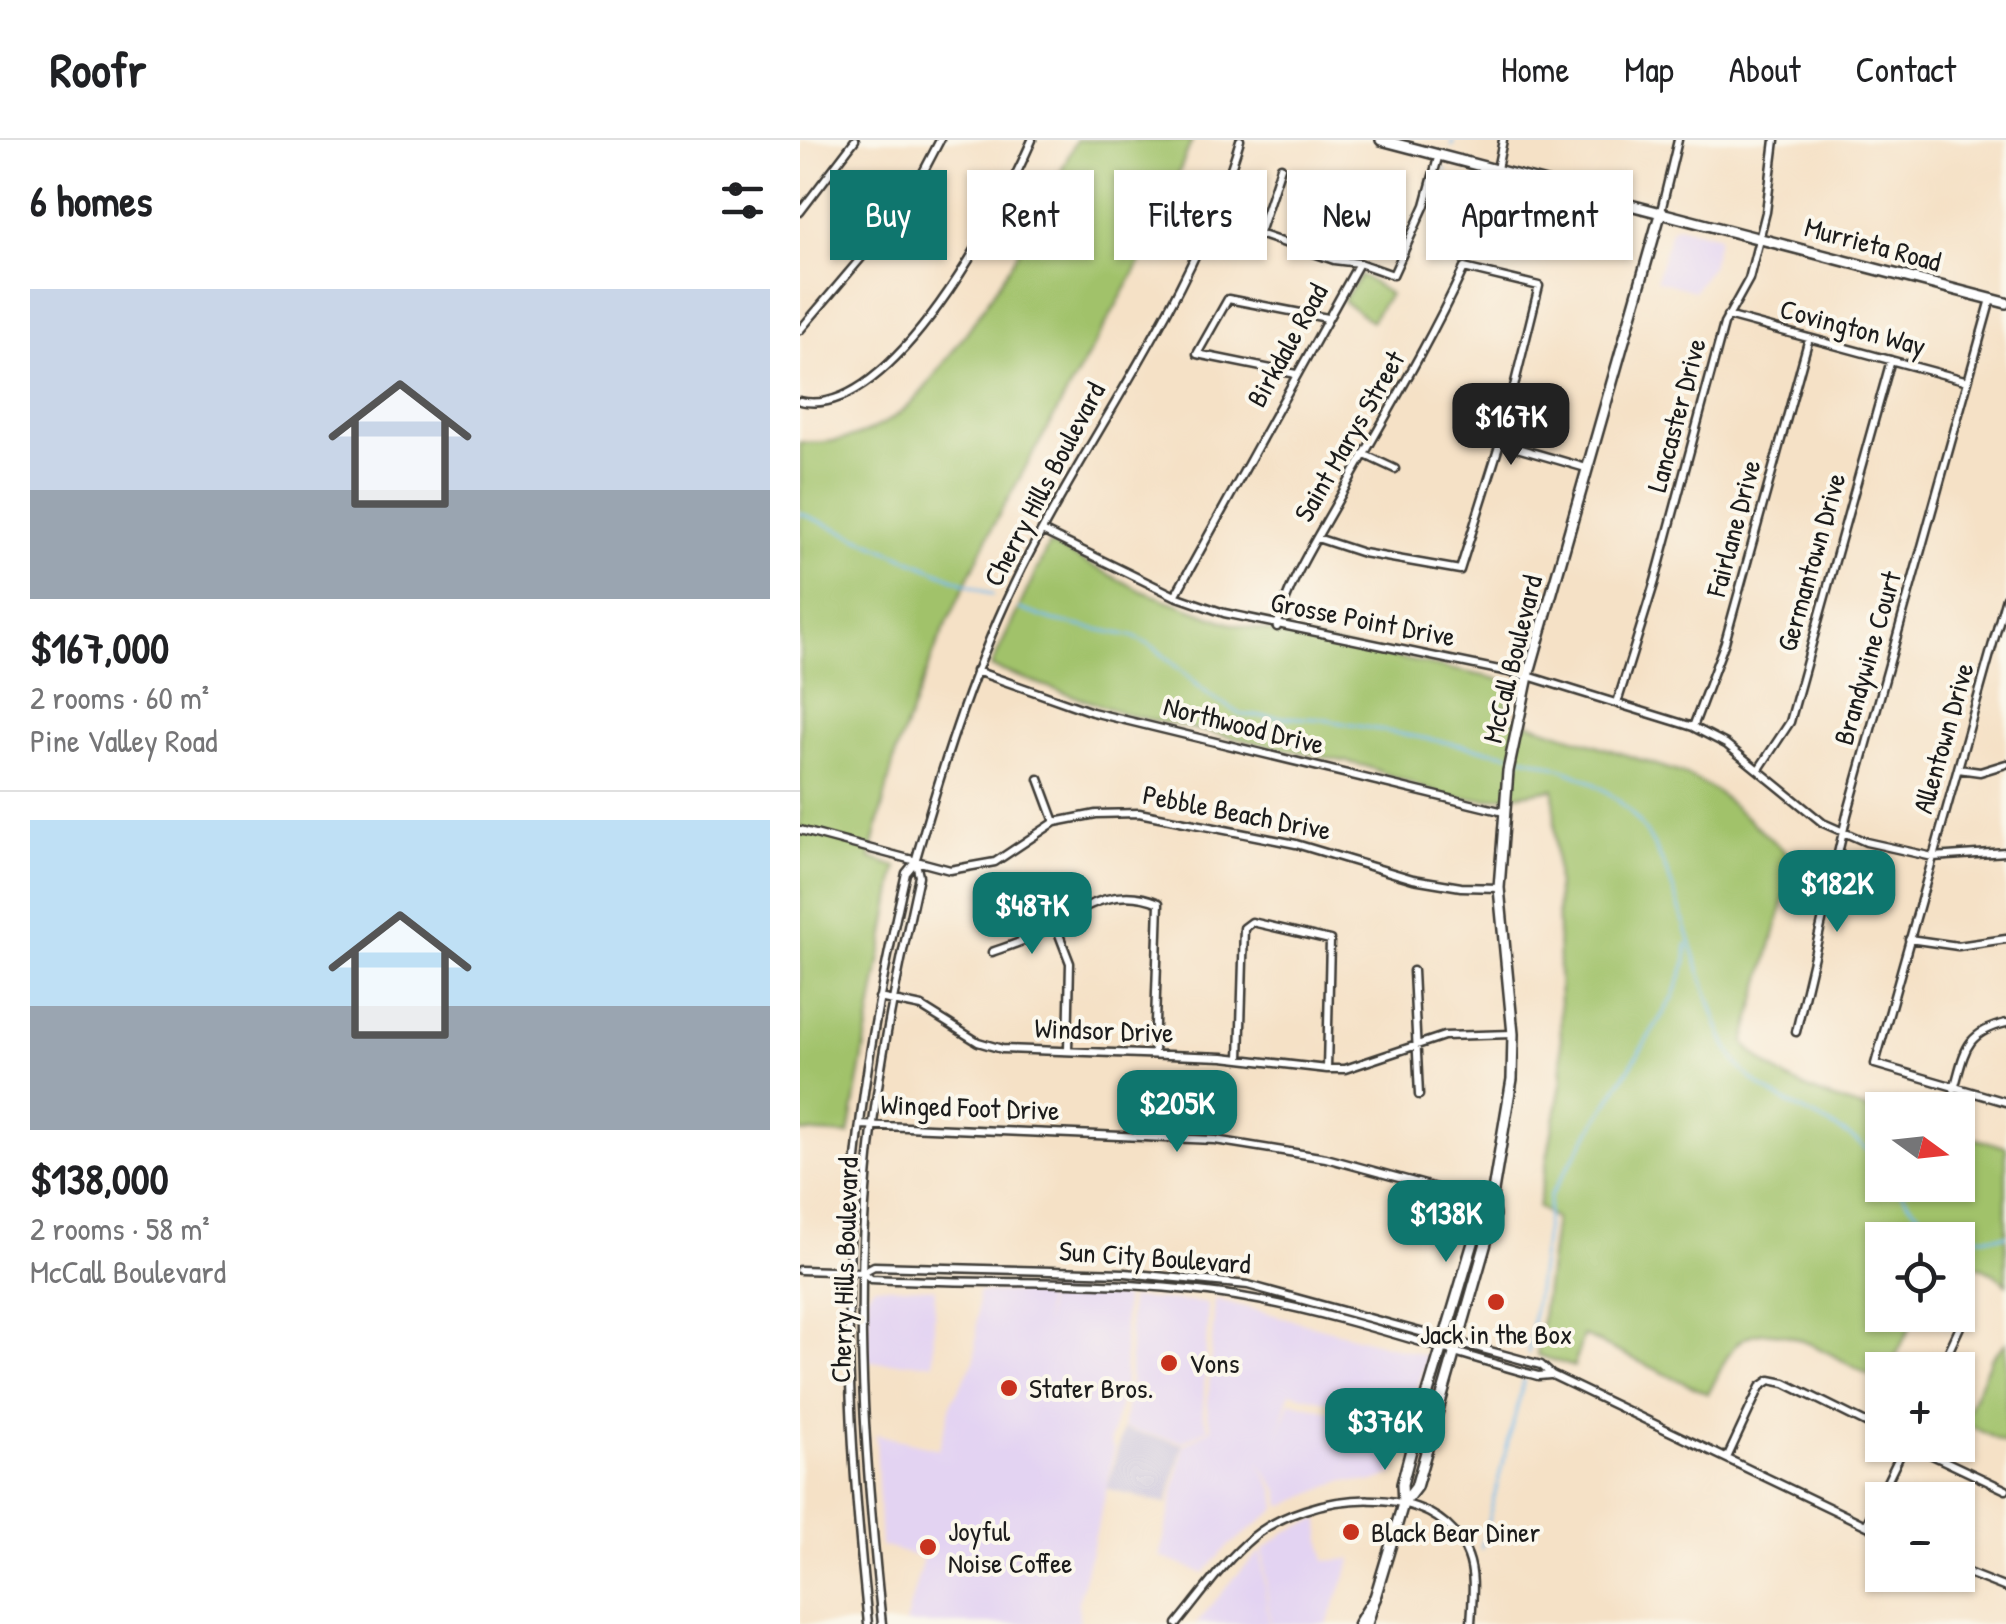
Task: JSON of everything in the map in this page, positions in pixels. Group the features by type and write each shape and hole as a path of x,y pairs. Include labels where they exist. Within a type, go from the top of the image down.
{"highway":[{"path":"1359,1624 1375,1598"}],"main road":[{"name":"Murrieta Road","path":"1380,140 2006,303"},
{"name":"McCall Boulevard","path":"1403,1504 1416,1487 1494,1215 1491,1203 1512,1079 1513,1034 1499,888 1514,734 1661,211"},
{"name":"McCall Boulevard","path":"1367,1624 1403,1504 1402,1484 1482,1213 1491,1203"}],"street":[{"path":"800,212 854,140"},
{"path":"800,330 906,206 940,140"},
{"path":"800,401 815,404 855,394 898,360 992,220 1031,141 1022,140"},
{"name":"Cherry Hills Boulevard","path":"1229,170 1240,140"},
{"path":"1497,169 1503,140"},
{"name":"McCall Boulevard","path":"1661,211 1678,140"},
{"name":"Lancaster Drive","path":"1617,703 1655,581 1727,316 1749,278 1760,237 1775,140"},
{"name":"Birkdale Road","path":"1175,596 1359,262 1394,275 1424,205 1439,154"},
{"path":"1267,208 1280,167"},
{"name":"Cherry Hills Boulevard","path":"868,1624 852,1451 849,1271 860,1125 878,998 906,873 915,862 976,671 1042,531 1193,260"},
{"path":"1334,260 1359,262"},
{"name":"Saint Marys Street","path":"1277,627 1283,601 1417,364 1464,268 1539,286 1500,443"},
{"path":"1296,374 1197,354 1228,299 1327,318"},
{"name":"Brandywine Court","path":"1796,1032 1797,1012 1990,299"},
{"name":"Covington Way","path":"1727,316 1968,381"},
{"name":"Fairlane Drive","path":"1693,727 1725,642 1809,338"},
{"name":"Germantown Drive","path":"1760,769 1781,742 1790,722 1892,360"},
{"path":"1317,538 1363,554 1460,570 1500,443 1586,468"},
{"path":"1364,454 1395,470"},
{"name":"Grosse Point Drive","path":"1042,531 1175,596 1277,627 1528,676 1693,727 1760,769 1808,813 1845,834 1933,857 2006,852"},
{"name":"Allentown Drive","path":"1954,1089 1875,1064 2006,597"},
{"name":"Northwood Drive","path":"976,671 1092,712 1504,812"},
{"path":"1958,770 1980,772 2006,764"},
{"path":"1039,779 1054,822"},
{"name":"Pebble Beach Drive","path":"800,830 950,870 995,862 1054,822 1096,814 1138,813 1296,844 1461,888 1499,888"},
{"name":"Cherry Hills Boulevard","path":"882,1624 866,1475 863,1272 872,1126 892,1002 919,876 915,862"},
{"path":"992,952 1055,924 1094,901 1146,897 1158,902 1154,1053"},
{"path":"1240,1059 1244,928 1252,922 1330,940 1327,1069"},
{"path":"1055,924 1070,963 1068,1050"},
{"path":"1909,939 1958,946 2006,938"},
{"path":"1413,972 1419,1095"},
{"name":"Windsor Drive","path":"878,998 936,1014 978,1042 1002,1049 1154,1053 1327,1069 1345,1069 1419,1042 1473,1033 1513,1034"},
{"path":"2006,1023 1988,1027 1969,1040 1954,1089 2006,1102"},
{"name":"Winged Foot Drive","path":"860,1125 1215,1140 1326,1158 1491,1203"},
{"name":"Sun City Boulevard","path":"800,1270 863,1272 874,1266 1203,1279 1278,1290 1541,1364 1552,1374 1865,1525"},
{"name":"Sun City Boulevard","path":"863,1272 872,1279 1215,1293 1303,1310 1538,1376 1552,1374"},
{"path":"1727,1458 1760,1386 1770,1380 1786,1383 1865,1422"},
{"path":"1945,1462 2006,1490"},
{"path":"1177,1624 1254,1536 1281,1520 1338,1502 1372,1500 1403,1504 1431,1514 1458,1538 1472,1577 1471,1624"},
{"path":"1975,1576 2006,1588"}],"shaded area":[{"path":"1677,226 1719,236 1711,266 1694,291 1656,280 1671,230"},
{"path":"874,1286 935,1288 933,1363 868,1362 868,1293"},
{"path":"978,1292 1045,1293 1045,1326 1047,1292 1124,1297 1125,1385 1110,1441 1114,1450 1105,1497 1078,1603 1080,1624 905,1624 923,1558 881,1546 876,1434 939,1449 952,1401 975,1359"},
{"path":"1129,1298 1208,1303 1203,1415 1209,1428 1183,1442 1123,1428 1130,1381"},
{"path":"1215,1299 1427,1356 1408,1423 1290,1392 1279,1433 1290,1401 1406,1431 1393,1474 1375,1482 1342,1481 1281,1507 1279,1491 1258,1462 1275,1491 1277,1509 1226,1548 1204,1573 1160,1557 1184,1445 1212,1428 1207,1414"},
{"path":"1123,1429 1183,1444 1167,1504 1107,1489"},
{"path":"1319,1519 1325,1561 1353,1559 1327,1624 1270,1624 1263,1550 1286,1532"},
{"path":"1261,1551 1269,1624 1196,1624 1235,1577"}],"green space":[{"path":"1076,140 1192,140 1180,170 1114,170 1114,260 1142,260 995,522 939,640 896,752 870,858 897,867 849,1135 800,1132 800,442 841,440 866,432 901,412 920,394 966,333 1013,260 1094,260 1094,170 1062,170"},
{"path":"1361,275 1389,294 1371,321 1343,301"},
{"path":"1049,544 1142,591 1229,623 1508,681 1511,685 1504,715 1684,774 1717,792 1795,860 1744,1043 1790,1080 1865,1109 1865,1202 1975,1202 1975,1139 2006,1147 2006,1284 1975,1266 1975,1222 1865,1222 1865,1332 1908,1332 1898,1352 1865,1352 1865,1373 1812,1345 1773,1333 1755,1334 1740,1341 1708,1394 1583,1335 1574,1367 1537,1355 1555,1219 1538,1207 1562,1079 1554,789 1488,799 1451,798 1365,766 1128,715 991,667"},
{"path":"2006,1343 2006,1444 1975,1428 1975,1395 1991,1358"}],"waterway":[{"path":"1452,146 1453,140"},
{"path":"800,513 992,595"},
{"path":"1020,609 1054,621 1132,636 1155,648 1210,696 1242,715 1320,719 1509,754"},
{"path":"1517,756 1566,770 1603,789 1631,812 1667,872 1718,1025 1737,1063 1759,1085 1865,1148"},
{"path":"1528,1353 1550,1196 1674,996 1686,963 1687,944"},
{"path":"1909,1202 1929,1222 1956,1234 2006,1235"},
{"path":"1481,1548 1524,1380"}],"place":[{"name":"Jack in the Box","path":"1496,1302"},
{"name":"Vons","path":"1169,1363"},
{"name":"Stater Bros.","path":"1009,1388"},
{"name":"Black Bear Diner","path":"1351,1532"},
{"name":"Joyful Noise Coffee","path":"928,1547"}]}
